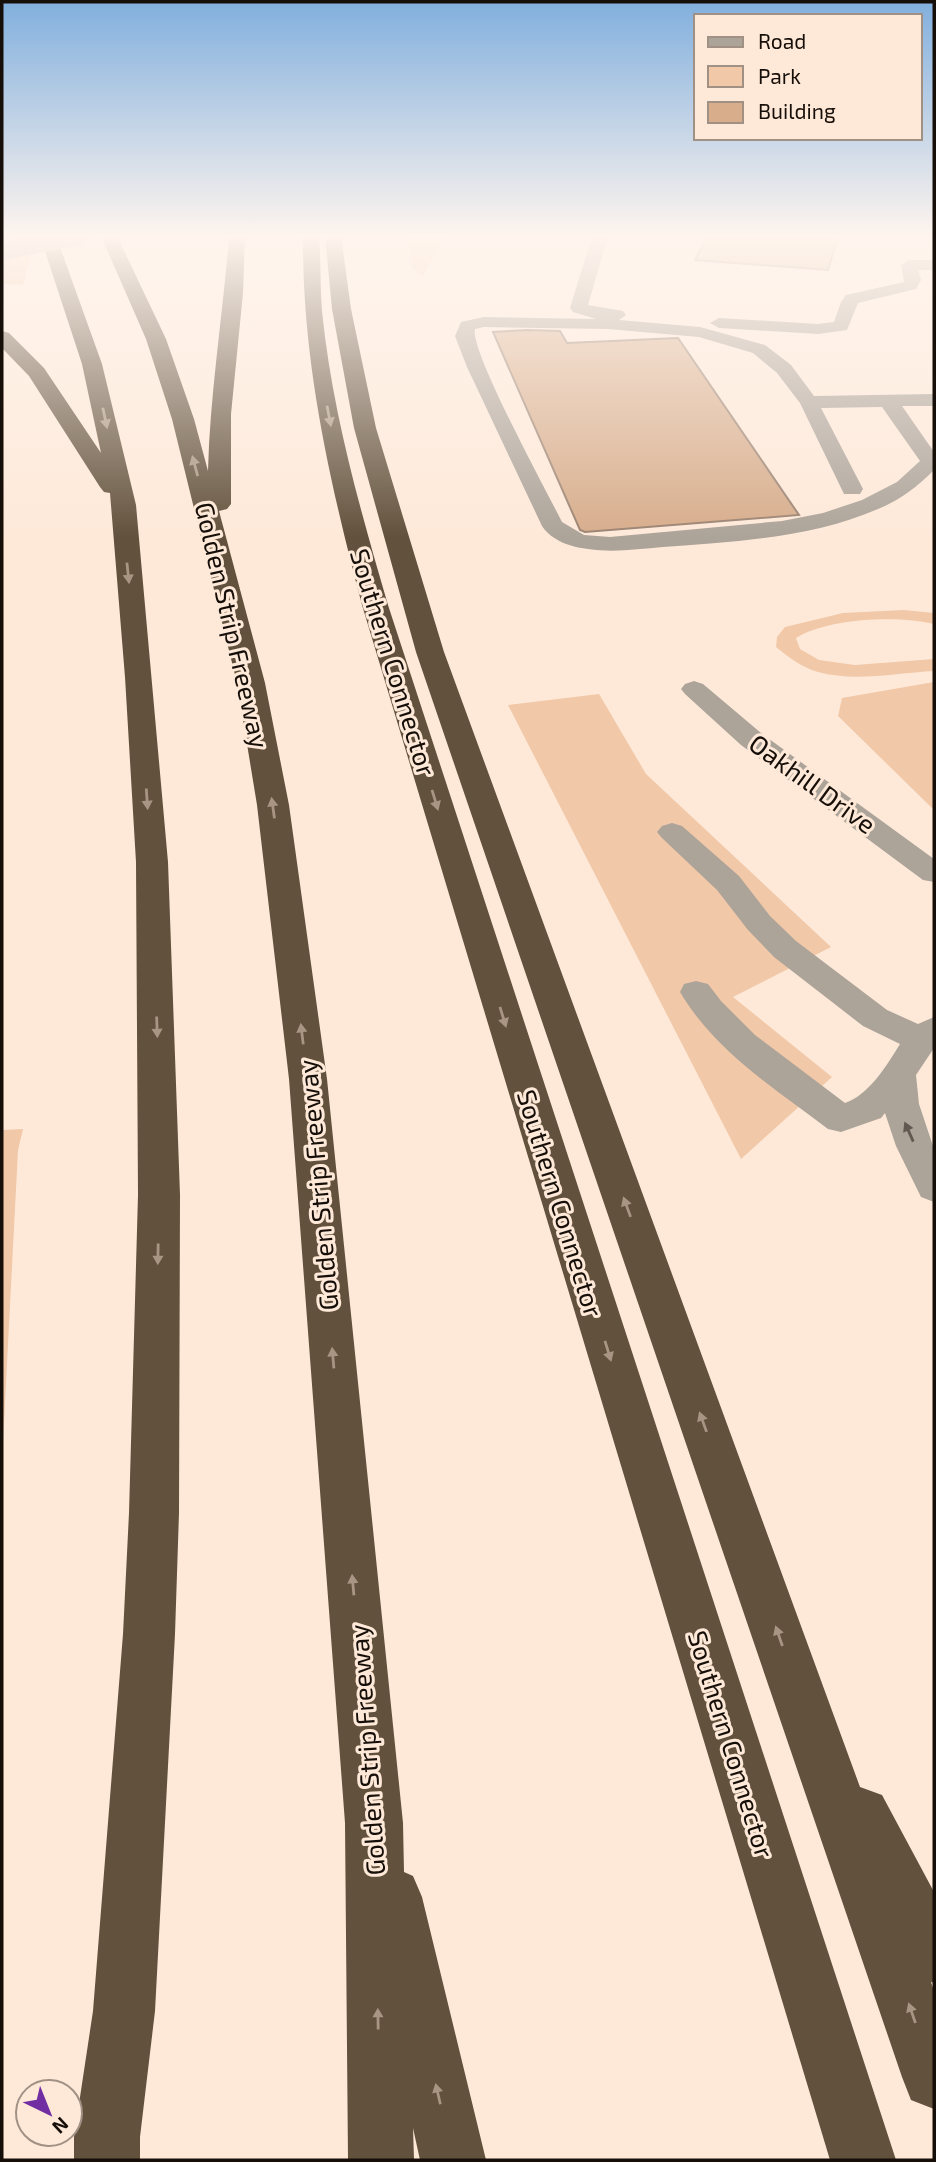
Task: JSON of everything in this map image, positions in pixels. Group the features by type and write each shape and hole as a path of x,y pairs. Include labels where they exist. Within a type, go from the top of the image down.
{"highway":[{"path":"2,337 37,372 124,505"},
{"path":"83,337 92,364 124,505 152,862 159,1195 154,1513 149,1633 124,2011 105,2152"},
{"name":"Golden Strip Freeway","path":"155,337 168,373 251,683 273,805 304,1053 374,1823 381,2160"},
{"path":"218,555 220,414 229,337"},
{"name":"Southern Connector","path":"317,337 323,384 347,503 375,605 863,2160"},
{"name":"Southern Connector","path":"343,337 394,538 430,652 934,2077"},
{"path":"798,1691 934,1953"},
{"path":"374,1823 453,2160"}],"street":[{"path":"464,337 476,367 553,526 568,539 586,543 610,544 804,526 866,508 922,475 932,463 888,401"},
{"path":"717,337 759,349 784,369 808,402 852,489"},
{"path":"808,402 934,400"},
{"name":"Oakhill Drive","path":"694,689 751,739 934,873"},
{"path":"672,832 728,883 759,923 785,949 875,1018 928,1034 868,1109 841,1119 786,1079 736,1036 706,1009 696,992"},
{"path":"898,1074 897,1093 903,1119 934,1186"}],"green space":[{"path":"904,610 934,613 934,624 902,620 863,620 826,626 796,638 800,649 819,660 855,665 934,659 934,671 861,677 832,675 807,668 776,647 777,637 785,627 843,613"},
{"path":"934,682 934,810 838,716 842,698"},
{"path":"599,694 646,774 831,947 733,997 832,1077 741,1159 508,705"},
{"path":"23,1129 18,1150 2,1461 2,1130"}],"building":[{"path":"495,337 563,337 567,343 678,338 799,515 585,532 580,530"}]}
